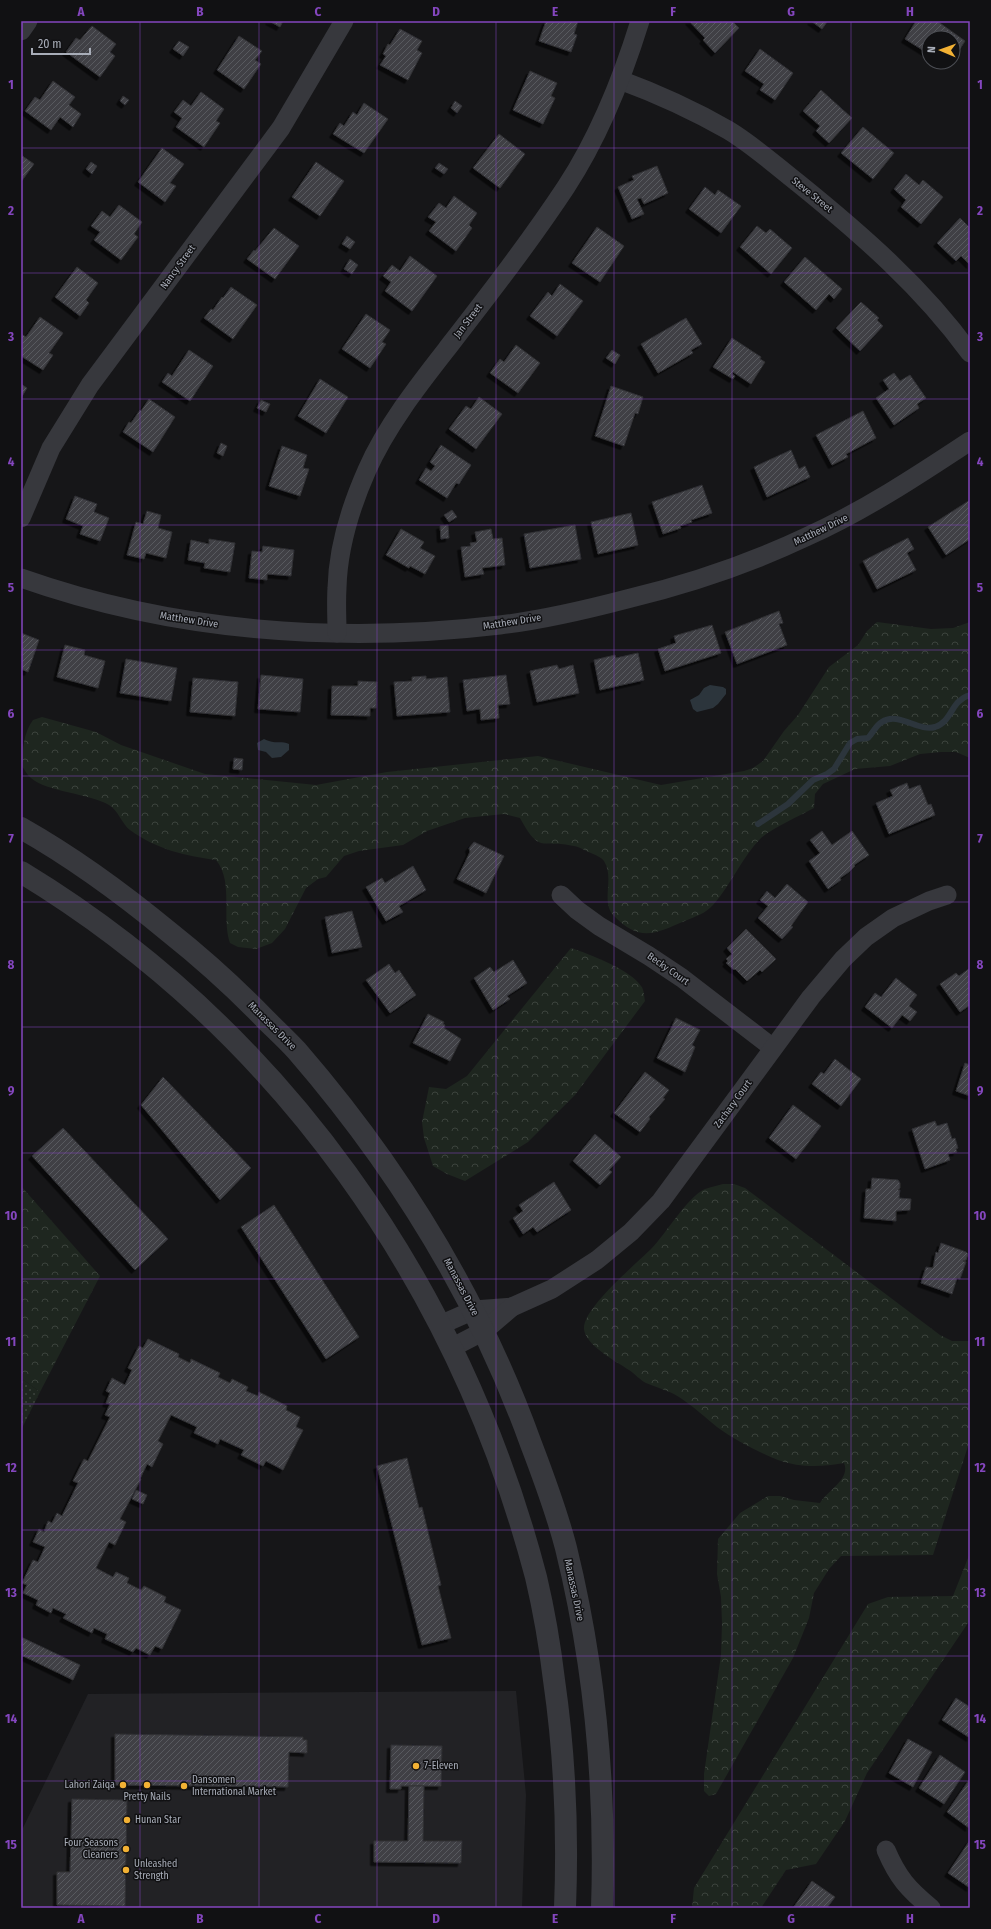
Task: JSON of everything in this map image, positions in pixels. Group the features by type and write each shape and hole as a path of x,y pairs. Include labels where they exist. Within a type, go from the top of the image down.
{"street":[{"path":"21,31 28,21"},
{"name":"Nancy Street","path":"21,518 51,448 90,385 281,128 344,21"},
{"name":"Jan Street","path":"337,633 337,587 340,559 346,531 367,469 415,390 502,277 566,186 592,142 620,80 640,21"},
{"name":"Steve Street","path":"620,80 689,108 744,141 838,215 883,255 926,299 970,353"},
{"name":"Matthew Drive","path":"21,578 76,596 123,608 203,623 267,631 337,633 424,632 501,625 587,609 670,588 723,571 806,538 869,505 970,441"},
{"name":"Manassas Drive","path":"21,828 96,876 151,917 206,962 296,1049 373,1145 411,1201 474,1310 519,1411 547,1487 565,1546 583,1629 594,1697 601,1771 604,1849 602,1908"},
{"path":"21,872 104,927 155,967 237,1044 296,1106 341,1163 380,1219 411,1271 440,1325 471,1390 494,1447 536,1578 548,1635 564,1761 567,1852 565,1908"},
{"name":"Becky Court","path":"561,895 576,910 675,974 773,1048"},
{"name":"Zachary Court","path":"451,1348 484,1330 512,1307 552,1289 597,1260 631,1232 661,1200 811,997 843,959 866,937 893,918 929,901 947,895"},
{"name":"Zachary Court","path":"440,1325 474,1310 512,1307"},
{"path":"886,1850 895,1871 909,1889 931,1908"}],"shaded area":[{"path":"710,685 723,687 726,689 726,694 713,708 697,712 693,709 690,700 699,695 704,688"},
{"path":"264,739 272,742 283,742 289,744 289,750 281,757 272,758 266,752 258,750 257,743"},
{"path":"516,1691 526,1795 522,1908 21,1908 21,1832 88,1694"}],"green space":[{"path":"877,622 931,629 953,628 970,622 970,758 956,752 920,754 890,766 855,769 823,784 815,794 814,808 779,826 761,838 710,908 704,913 657,932 640,933 632,930 614,916 608,904 607,868 601,858 581,848 537,841 532,837 520,818 504,814 465,818 427,831 403,845 359,851 344,856 326,877 318,879 306,888 285,929 272,943 256,949 238,947 230,943 227,922 225,879 216,860 182,854 160,847 130,830 115,810 109,805 38,783 27,774 22,766 24,742 27,731 33,720 42,717 96,732 121,745 205,774 316,785 387,772 538,756 661,785 744,771 753,768 763,761 784,731 798,715 829,667 858,645 867,631"},
{"path":"571,948 609,963 628,974 642,987 645,1001 575,1095 528,1142 465,1181 447,1174 433,1166 424,1138 422,1122 429,1087 446,1089 467,1076"},
{"path":"723,1184 734,1184 745,1188 940,1335 952,1341 970,1341 970,1440 933,1555 841,1556 829,1569 814,1593 809,1618 793,1658 716,1794 709,1796 704,1791 704,1774 721,1655 721,1597 717,1574 718,1539 740,1513 768,1496 780,1496 794,1500 820,1503 841,1480 845,1469 844,1463 803,1466 786,1463 731,1437 678,1396 646,1383 610,1358 590,1341 584,1329 586,1320 600,1299 651,1249 691,1200 705,1189"},
{"path":"21,1186 100,1276 40,1392 21,1378"},
{"path":"21,1378 40,1392 21,1430"},
{"path":"970,1553 970,1620 867,1773 845,1821 816,1864 786,1870 761,1908 692,1908 694,1888 868,1604 888,1597 953,1596"}],"building":[{"path":"269,21 283,21 280,27"},
{"path":"546,21 578,21 574,34 577,35 571,52 539,41"},
{"path":"689,21 732,21 739,28 715,53 703,40 705,38"},
{"path":"811,21 825,21 827,22 822,29"},
{"path":"916,21 937,21 950,30 921,30 921,49 905,39"},
{"path":"92,26 116,44 110,52 115,56 100,77 66,52 76,38 80,40"},
{"path":"400,29 422,41 417,50 422,53 408,80 380,65 386,56 383,54 388,44 390,45"},
{"path":"239,36 262,51 255,60 261,64 244,89 217,70"},
{"path":"961,38 965,41 961,47"},
{"path":"179,41 189,47 183,56 173,49"},
{"path":"760,49 793,73 775,100 760,90 764,84 745,71"},
{"path":"530,71 557,83 551,96 555,98 543,124 513,110"},
{"path":"53,81 75,97 69,105 81,114 73,127 60,117 51,130 25,111 35,97 40,100"},
{"path":"821,90 852,118 829,143 816,131 820,126 803,111"},
{"path":"201,92 224,109 216,121 220,123 204,147 176,127 182,118 174,112 183,100 191,106"},
{"path":"123,96 129,100 125,105 120,101"},
{"path":"455,101 462,106 457,113 451,108"},
{"path":"364,103 388,119 364,153 333,134 340,123 344,126 353,112 357,115"},
{"path":"863,127 894,153 873,179 841,153"},
{"path":"499,134 525,154 500,188 473,168"},
{"path":"162,148 184,164 170,183 176,186 165,202 138,182"},
{"path":"21,155 34,164 21,182"},
{"path":"91,162 97,166 92,174 86,169"},
{"path":"316,162 344,181 320,216 292,197"},
{"path":"439,163 448,169 444,174 435,168"},
{"path":"657,166 668,193 644,204 641,198 637,199 644,214 632,219 618,187 634,180 632,176"},
{"path":"906,174 919,185 923,180 943,197 921,224 901,207 906,200 894,189"},
{"path":"705,187 715,195 718,190 741,206 721,233 689,209"},
{"path":"454,196 477,213 469,225 472,228 456,251 429,231 436,222 428,217 439,203 446,208"},
{"path":"119,205 142,222 134,234 138,237 121,260 94,240 100,232 91,226 102,211 110,217"},
{"path":"960,218 970,228 970,265 961,256 956,261 937,243"},
{"path":"757,226 766,233 770,229 792,248 771,274 740,247"},
{"path":"597,227 624,246 600,282 572,263"},
{"path":"274,228 299,246 275,279 247,259"},
{"path":"347,236 355,242 350,249 342,244"},
{"path":"410,256 437,276 412,311 385,291 391,282 383,276 392,265 400,271"},
{"path":"805,257 842,289 834,299 829,294 816,310 784,282"},
{"path":"350,259 358,265 352,274 344,269"},
{"path":"77,267 98,283 86,300 89,303 80,316 55,297"},
{"path":"560,284 583,301 557,336 530,316 548,292 552,296"},
{"path":"231,287 257,305 233,339 204,318 211,309 213,310"},
{"path":"861,302 879,318 877,320 883,326 860,351 836,328"},
{"path":"366,314 390,330 382,342 386,344 370,368 342,349"},
{"path":"40,317 63,333 49,353 53,355 43,370 21,356 21,334 26,337"},
{"path":"686,318 702,344 691,350 693,353 658,373 641,344"},
{"path":"732,338 761,357 760,359 765,362 751,384 733,372 732,374 735,376 733,379 713,367"},
{"path":"516,345 540,363 518,393 490,373 500,359 504,362"},
{"path":"189,350 213,366 190,401 162,382 168,373 172,376"},
{"path":"612,350 620,355 615,364 606,358"},
{"path":"894,373 900,381 910,375 926,398 917,404 919,408 894,425 876,398 889,389 883,380"},
{"path":"320,379 348,397 326,433 298,416"},
{"path":"21,384 27,388 21,398"},
{"path":"611,386 643,397 638,414 635,413 624,446 595,436"},
{"path":"479,397 502,414 476,449 449,429 466,406 471,409"},
{"path":"149,399 175,417 153,452 123,432 129,422 131,423"},
{"path":"261,400 270,404 266,412 257,408"},
{"path":"863,411 876,438 846,454 848,457 832,465 816,435"},
{"path":"221,443 227,446 223,456 217,453"},
{"path":"441,445 471,465 459,484 456,483 447,498 419,480 426,468 431,471 435,466 430,462"},
{"path":"282,446 307,455 303,468 309,469 300,496 269,486"},
{"path":"791,450 799,469 805,466 810,477 767,497 754,467"},
{"path":"702,485 712,513 691,520 692,522 680,526 681,528 663,534 652,502"},
{"path":"75,496 97,504 94,512 109,518 100,541 80,534 83,526 66,519"},
{"path":"970,500 970,539 946,555 928,527"},
{"path":"452,510 457,517 449,522 444,515"},
{"path":"147,511 161,515 158,528 172,532 166,558 146,553 144,559 127,555 136,522 143,524"},
{"path":"631,513 638,545 598,554 591,522"},
{"path":"448,525 449,538 441,539 440,526"},
{"path":"575,525 581,559 530,568 524,534"},
{"path":"401,529 424,542 420,548 435,556 425,574 410,566 409,568 386,555"},
{"path":"491,529 493,539 502,538 505,565 482,568 484,574 465,577 461,547 471,546 470,543 477,542 475,532"},
{"path":"908,538 914,549 907,553 916,570 877,589 863,561"},
{"path":"209,539 235,543 230,572 204,568 205,563 188,560 191,540 209,544"},
{"path":"263,546 294,550 291,576 267,574 267,580 249,578 252,551 262,552"},
{"path":"779,611 783,623 779,624 787,645 737,664 725,632"},
{"path":"712,625 721,653 665,671 658,649 676,643 674,636"},
{"path":"21,633 39,640 28,672 21,669"},
{"path":"65,645 85,650 84,655 105,661 98,688 57,677"},
{"path":"638,653 644,680 600,690 594,660 615,655 616,658"},
{"path":"126,659 177,668 171,701 120,693"},
{"path":"557,665 559,669 573,665 579,693 537,702 530,671"},
{"path":"261,675 303,679 300,712 258,709"},
{"path":"506,675 510,704 498,705 499,718 481,720 480,709 467,711 463,680"},
{"path":"426,676 426,679 447,677 450,712 397,716 394,682 412,681 412,677"},
{"path":"193,678 238,682 235,716 190,712"},
{"path":"358,681 377,682 376,708 370,708 370,716 331,715 332,686 358,686"},
{"path":"234,758 243,759 242,770 233,769"},
{"path":"907,783 909,789 920,785 928,805 931,804 935,815 889,834 876,803 893,796 890,790"},
{"path":"822,831 832,845 852,831 869,855 854,865 855,866 849,872 840,878 841,880 828,889 809,861 820,853 810,840"},
{"path":"474,842 504,856 486,893 457,879 470,852 469,848"},
{"path":"413,866 426,890 399,906 403,912 386,921 366,887 382,878 385,883"},
{"path":"787,884 808,902 791,926 793,927 782,939 758,918 768,906 760,900 767,891 775,898"},
{"path":"352,911 362,947 332,953 325,917"},
{"path":"746,929 776,959 762,972 760,970 747,981 735,969 734,970 726,963 728,961 726,959 732,954 727,948"},
{"path":"513,960 527,983 507,996 510,999 493,1010 474,978 490,967 494,972"},
{"path":"389,964 395,973 399,970 416,995 390,1013 366,980"},
{"path":"970,968 970,1005 960,1012 940,984 956,973 959,976"},
{"path":"896,978 917,995 909,1006 917,1012 910,1021 902,1015 892,1028 865,1007 875,993 881,997"},
{"path":"428,1014 444,1022 444,1028 461,1039 450,1061 413,1043"},
{"path":"676,1018 700,1030 692,1045 695,1047 685,1072 657,1058"},
{"path":"835,1059 861,1079 841,1106 812,1084 821,1072 824,1074"},
{"path":"965,1063 970,1065 970,1096 956,1091"},
{"path":"645,1072 669,1090 663,1098 665,1099 649,1117 650,1119 640,1132 614,1113"},
{"path":"163,1077 251,1168 220,1200 141,1105"},
{"path":"793,1105 821,1126 796,1159 769,1138"},
{"path":"935,1121 937,1126 947,1123 952,1139 955,1138 958,1148 956,1149 957,1152 948,1154 950,1160 925,1169 912,1129"},
{"path":"63,1128 168,1239 135,1270 32,1156"},
{"path":"595,1134 621,1157 609,1170 612,1172 600,1185 573,1161"},
{"path":"872,1178 898,1180 900,1183 900,1188 898,1190 900,1190 899,1198 911,1199 910,1210 896,1211 896,1221 864,1218 866,1189 871,1189"},
{"path":"554,1182 571,1210 537,1232 533,1227 523,1234 513,1218 523,1211 519,1205"},
{"path":"274,1205 359,1337 326,1359 241,1227"},
{"path":"941,1243 968,1254 966,1260 963,1261 966,1262 960,1279 957,1278 952,1294 921,1283 926,1267 933,1268 936,1252 938,1253"},
{"path":"148,1339 179,1354 178,1357 190,1363 191,1359 220,1373 218,1377 230,1383 232,1379 248,1387 246,1391 258,1396 259,1392 287,1406 286,1410 300,1417 296,1427 303,1430 283,1470 266,1461 263,1466 241,1455 244,1450 220,1439 218,1444 194,1433 197,1427 171,1415 158,1441 163,1444 152,1467 147,1464 141,1479 120,1519 126,1522 115,1545 109,1542 96,1568 113,1577 116,1572 129,1578 127,1583 141,1590 144,1586 166,1597 164,1602 181,1610 162,1649 155,1646 150,1655 136,1648 133,1652 105,1639 107,1634 94,1628 92,1633 63,1618 66,1614 53,1608 51,1613 36,1605 38,1600 23,1593 27,1585 22,1583 33,1560 38,1562 45,1547 33,1542 39,1529 44,1532 48,1521 52,1523 57,1513 62,1516 78,1483 73,1481 84,1459 88,1461 110,1417 105,1415 110,1404 106,1403 110,1393 106,1391 112,1378 125,1385 132,1370 128,1368 139,1346 143,1348"},
{"path":"407,1458 419,1508 422,1507 441,1585 438,1586 451,1638 422,1645 377,1466"},
{"path":"136,1490 147,1495 143,1504 132,1499"},
{"path":"21,1637 80,1665 73,1680 21,1655"},
{"path":"956,1698 970,1707 970,1738 942,1720"},
{"path":"115,1734 303,1737 303,1740 307,1740 307,1753 289,1752 288,1787 115,1785"},
{"path":"908,1739 932,1752 913,1787 889,1773"},
{"name":"7-Eleven","path":"391,1745 442,1746 441,1786 401,1786 401,1789 390,1789"},
{"path":"940,1755 965,1772 944,1804 919,1788"},
{"path":"969,1780 970,1781 969,1828 947,1812"},
{"name":"7-Eleven","path":"409,1786 424,1786 423,1841 462,1841 461,1863 374,1862 374,1841 408,1841"},
{"path":"72,1799 127,1800 125,1906 57,1905 57,1872 70,1872"},
{"path":"970,1840 970,1888 948,1873"},
{"path":"812,1881 835,1897 827,1908 793,1908"}],"waterway":[{"path":"758,824 788,804 813,780 834,769 850,743 857,739 868,738 882,722 888,719 895,719 922,727 935,727 941,724 949,716 955,706 963,698 970,695"}],"place":[{"name":"7-Eleven","path":"416,1766"},
{"name":"Lahori Zaiqa","path":"123,1785"},
{"name":"Pretty Nails","path":"147,1785"},
{"name":"Dansomen International Market","path":"184,1786"},
{"name":"Hunan Star","path":"127,1820"},
{"name":"Four Seasons Cleaners","path":"126,1849"},
{"name":"Unleashed Strength","path":"126,1870"}]}
